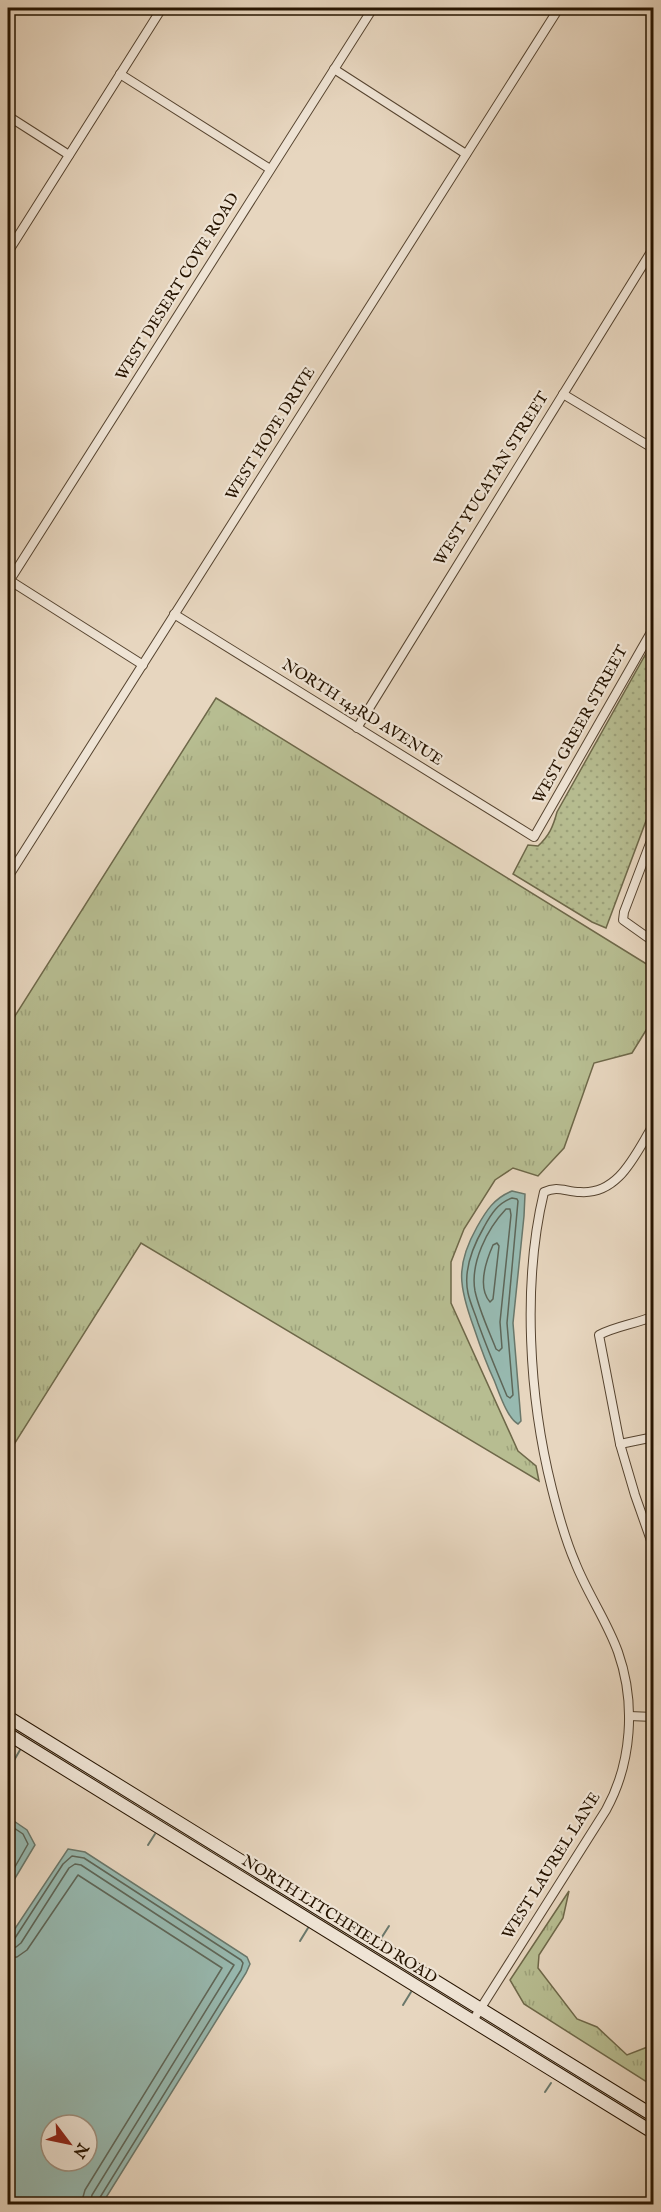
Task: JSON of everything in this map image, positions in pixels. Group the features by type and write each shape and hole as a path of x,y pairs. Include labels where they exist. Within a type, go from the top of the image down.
{"main road":[{"name":"NORTH LITCHFIELD ROAD","path":"8,1717 654,2116"},
{"name":"NORTH LITCHFIELD ROAD","path":"8,1734 654,2133"}],"street":[{"path":"8,252 162,8"},
{"name":"WEST DESERT COVE ROAD","path":"8,581 373,8"},
{"name":"WEST HOPE DRIVE","path":"8,877 559,8"},
{"path":"334,69 466,154"},
{"path":"120,74 270,169"},
{"path":"8,116 69,155"},
{"name":"WEST YUCATAN STREET","path":"357,728 654,247"},
{"path":"563,394 654,449"},
{"path":"8,581 143,664"},
{"name":"NORTH 143RD AVENUE","path":"174,614 534,837"},
{"name":"WEST GREER STREET","path":"534,837 654,627"},
{"path":"654,833 624,912 624,920 654,942"},
{"name":"WEST LAUREL LANE","path":"472,2022 611,1800 624,1767 629,1734 625,1675 618,1651 575,1562 554,1496 540,1428 533,1372 531,1305 534,1262 544,1192 552,1188 580,1192 606,1188 621,1174 654,1124"},
{"path":"654,1316 598,1335 620,1444 634,1495 654,1549"},
{"path":"620,1444 654,1437"},
{"path":"628,1716 654,1717"}],"green space":[{"path":"653,641 653,802 606,928 592,922 513,874 528,845 538,846 548,835 557,812"},
{"path":"216,698 653,968 653,1019 632,1053 594,1063 564,1148 538,1176 513,1168 495,1180 464,1229 451,1262 451,1303 518,1451 536,1466 539,1481 141,1243 8,1454 8,1027"},
{"path":"569,1891 563,1918 539,1955 538,1968 577,2019 597,2027 627,2055 653,2043 653,2086 524,2004 510,1980"}],"water":[{"path":"512,1191 525,1194 513,1323 521,1421 518,1424 507,1411 483,1354 465,1300 462,1277 465,1253 480,1221 495,1201"},
{"path":"8,1817 27,1830 35,1845 8,1890"},
{"path":"68,1849 85,1852 247,1957 250,1964 102,2204 8,2204 8,1939"}],"waterway":[{"path":"13,1762 20,1750"},
{"path":"148,1845 155,1834"},
{"path":"380,1940 389,1926"},
{"path":"300,1941 308,1928"},
{"path":"403,2005 411,1992"},
{"path":"545,2092 551,2083"}]}
